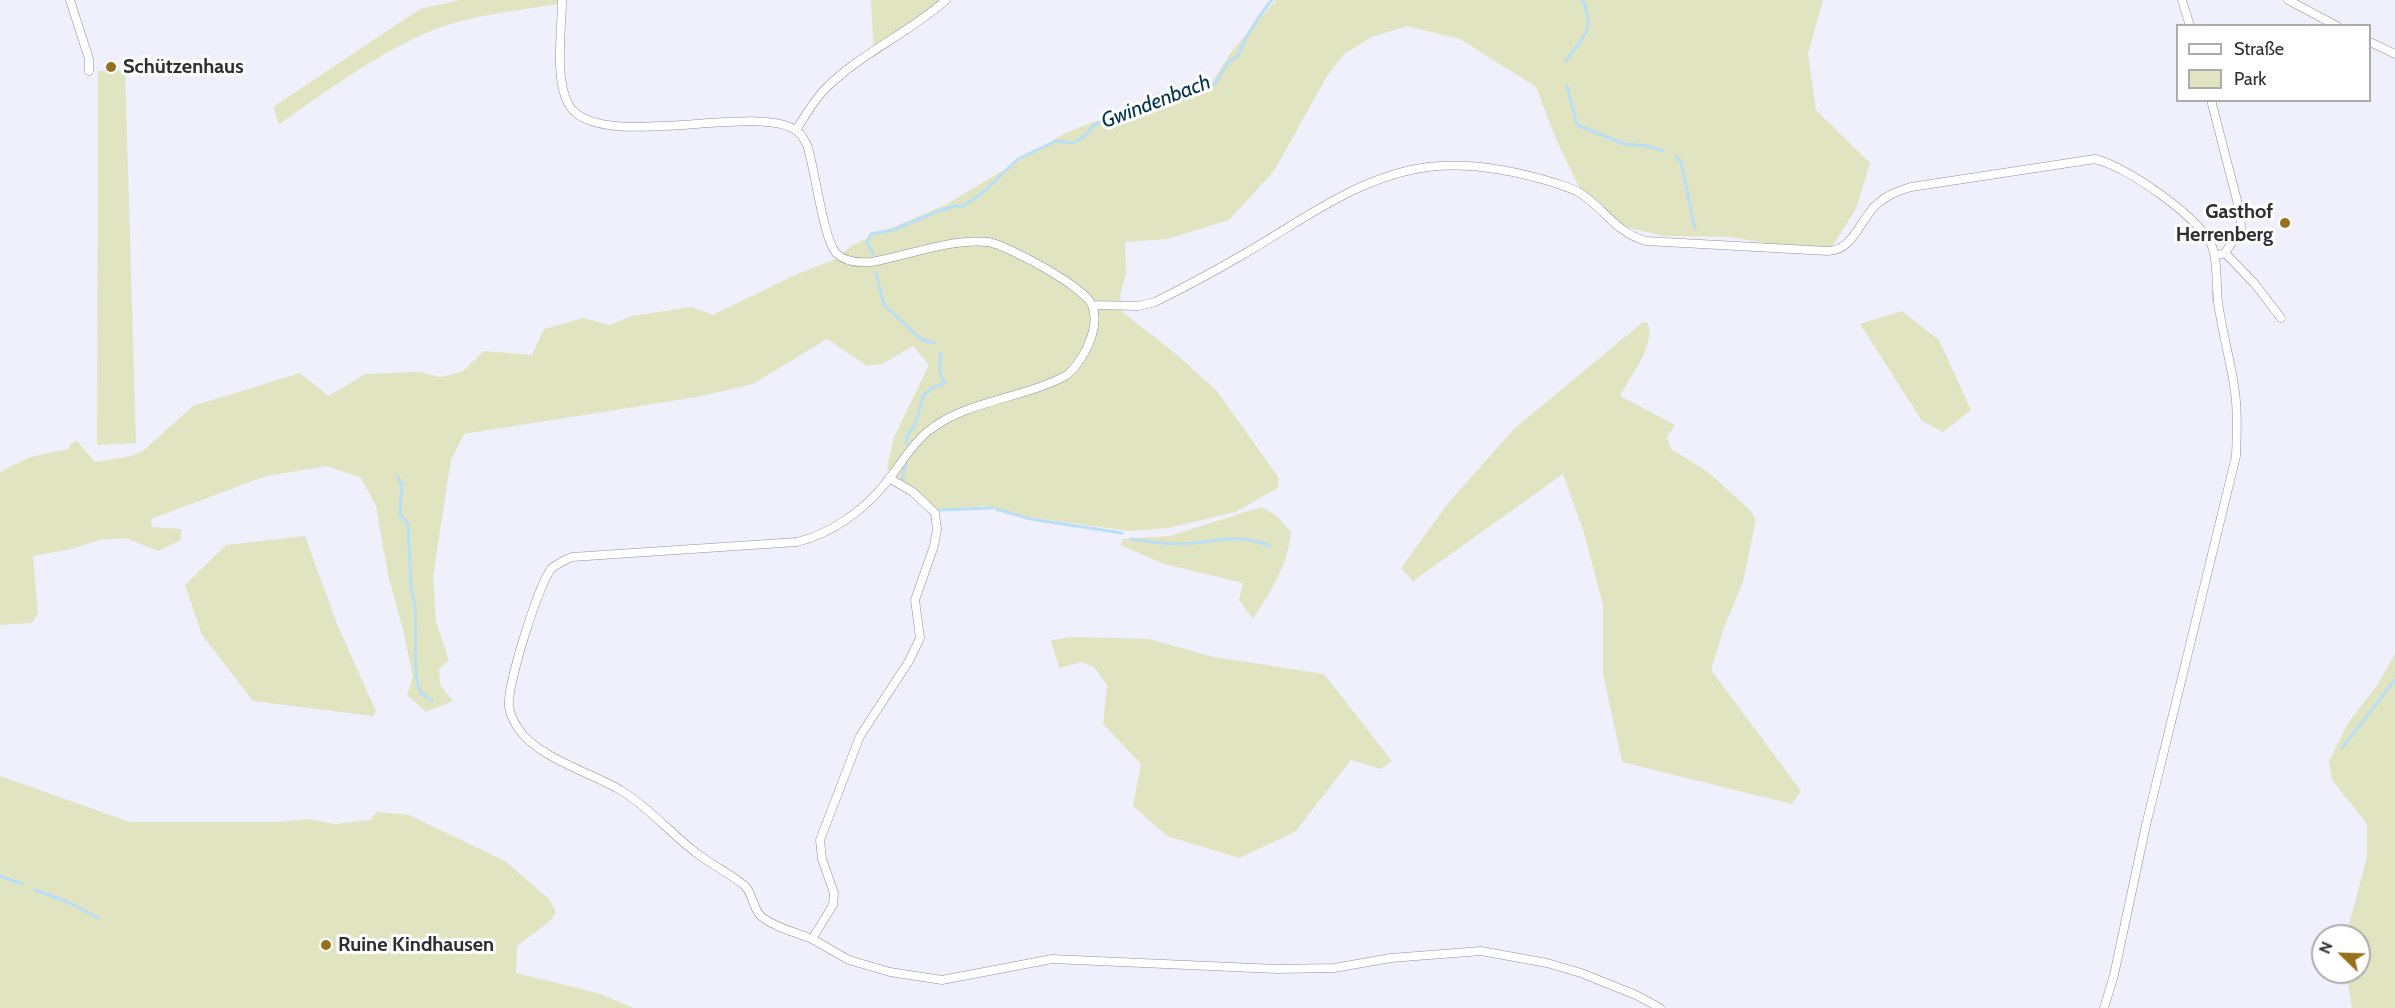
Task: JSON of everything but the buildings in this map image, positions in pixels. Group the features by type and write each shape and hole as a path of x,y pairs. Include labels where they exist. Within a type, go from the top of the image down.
{"street":[{"path":"70,0 89,59 89,71"},
{"path":"562,0 562,84 569,105 579,116 596,122 626,126 764,122 785,125 796,130 804,140 809,152 830,242 836,253 842,257 855,262 871,262 967,242 996,243 1011,249 1072,286 1089,300 1094,318 1087,346 1076,366 1067,375 966,411 936,425 914,446 879,490 842,522 809,539 706,549 586,555 562,561 547,575 535,603 508,706 519,729 533,744 623,791 657,816 699,855 729,873 747,888 761,916 786,930 812,939 849,960 890,972 942,980 1052,960 1277,969 1334,968 1390,958 1481,951 1546,963 1581,973 1636,995 1660,1008"},
{"path":"796,130 818,97 832,83 915,25 946,0"},
{"path":"2182,0 2189,24"},
{"path":"2288,0 2333,24"},
{"path":"2371,43 2395,54"},
{"path":"2212,102 2240,212 2241,229 2225,253 2215,256"},
{"path":"1092,305 1139,306 1155,302 1360,187 1400,172 1443,166 1483,168 1521,174 1568,187 1584,196 1620,229 1646,241 1828,251 1836,251 1845,247 1865,216 1892,192 1934,183 2095,159 2107,162 2151,187 2180,210 2211,243 2215,256 2219,310 2235,393 2236,456 2146,825 2114,975 2104,1008"},
{"path":"2225,253 2254,283 2281,318"},
{"path":"812,939 833,905 834,893 822,858 820,840 860,736 909,661 920,638 915,600 934,546 937,529 935,513 913,492 889,478"}],"green space":[{"path":"460,0 558,0 558,4 466,20 436,29 396,48 355,72 279,124 273,107 420,9"},
{"path":"871,0 948,0 924,22 874,57"},
{"path":"1276,0 1823,0 1808,54 1816,110 1870,163 1856,209 1828,253 1729,237 1663,236 1626,227 1604,215 1578,185 1556,139 1536,87 1460,39 1407,26 1372,37 1344,54 1327,76 1274,171 1229,220 1167,239 1125,242 1126,273 1120,295 1122,312 1170,349 1217,391 1279,478 1278,488 1235,512 1168,528 1129,531 1028,517 985,506 937,509 887,469 894,437 929,365 913,346 882,364 867,366 827,339 753,384 697,397 464,434 451,460 433,576 436,621 449,660 439,669 440,685 453,701 426,712 407,695 413,677 388,575 376,506 361,478 327,466 266,476 151,519 152,527 181,529 181,540 159,551 125,538 100,540 67,550 33,556 38,613 32,623 0,625 0,472 30,457 68,449 72,443 77,441 95,462 131,456 144,450 193,406 300,373 329,396 365,374 419,372 440,377 462,372 484,351 532,355 544,329 583,318 609,325 632,316 692,307 713,315 795,275 836,259 852,245 947,204 1065,133 1120,112 1159,92 1185,93 1211,84 1231,52"},
{"path":"98,71 125,71 136,443 97,445"},
{"path":"1902,311 1939,340 1971,410 1943,432 1922,421 1860,324"},
{"path":"1643,322 1647,322 1649,330 1646,349 1620,396 1675,425 1667,437 1671,449 1708,472 1751,511 1756,520 1743,582 1724,628 1711,670 1801,791 1792,804 1622,762 1603,674 1603,605 1584,533 1563,474 1413,581 1401,568 1449,502 1514,429"},
{"path":"1261,507 1276,515 1291,532 1282,567 1253,619 1239,600 1243,583 1164,564 1120,545 1123,539 1170,536"},
{"path":"305,536 337,624 376,711 373,716 253,701 202,635 185,585 226,545"},
{"path":"1073,637 1149,639 1214,657 1324,674 1392,761 1381,769 1351,760 1295,832 1239,858 1167,836 1133,806 1141,764 1103,724 1107,685 1094,667 1082,662 1059,668 1051,640"},
{"path":"2395,654 2395,1008 2352,1008 2348,984 2371,984 2371,924 2349,924 2367,857 2367,824 2332,780 2329,761 2348,723 2376,687"},
{"path":"0,776 130,822 279,822 308,819 335,824 370,820 377,812 409,815 505,861 549,899 556,912 550,921 517,946 516,973 601,994 633,1008 0,1008"}],"waterway":[{"name":"Gwindenbach","path":"873,254 867,242 871,234 893,230 954,206 963,206 980,195 1018,159 1056,141 1073,143 1086,135 1094,125 1136,107 1215,84 1229,61 1238,56 1253,26 1272,0"},
{"path":"1566,61 1588,27 1583,0"},
{"path":"1567,86 1577,125 1625,144 1647,146 1663,151"},
{"path":"1676,156 1681,162 1695,229"},
{"name":"Gwindenbach","path":"876,273 884,305 921,339 934,343"},
{"path":"2213,292 2214,301"},
{"path":"906,443 908,434 915,425 923,397 930,389 945,383 940,368 941,353"},
{"path":"904,484 902,482 906,459"},
{"path":"398,477 402,485 400,514 408,524 411,587 415,606 416,676 420,692 432,701"},
{"path":"938,510 992,508"},
{"path":"996,509 1031,519 1122,533"},
{"path":"1131,539 1178,544 1246,539 1270,546"},
{"path":"2342,748 2395,680"},
{"path":"0,876 22,884"},
{"path":"35,890 68,902 98,918"}],"place":[{"name":"Schützenhaus","path":"111,67"},
{"name":"Gasthof Herrenberg","path":"2285,223"},
{"name":"Ruine Kindhausen","path":"326,945"}]}
